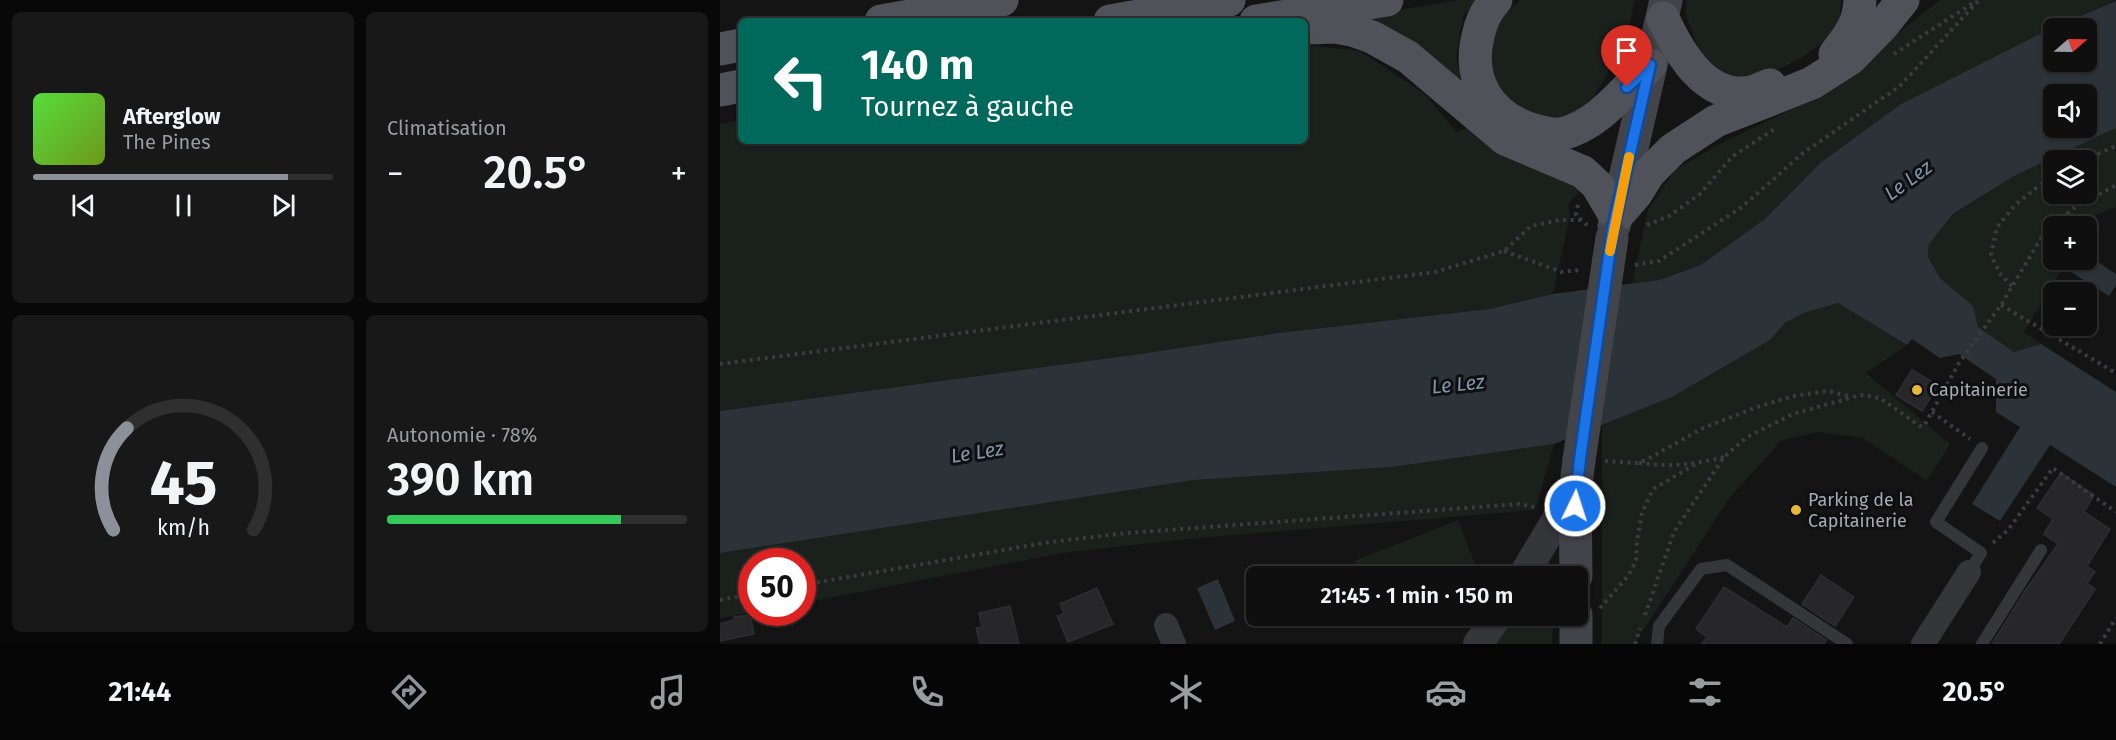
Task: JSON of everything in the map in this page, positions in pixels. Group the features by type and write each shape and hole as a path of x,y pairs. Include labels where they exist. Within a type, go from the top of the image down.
{"main road":[{"path":"896,18 973,3 1002,0"},
{"path":"1127,18 1228,0"},
{"path":"1275,18 1387,0"},
{"path":"1496,0 1480,24 1474,64 1480,86 1494,108 1519,126 1560,134 1582,125 1607,109 1650,65"},
{"path":"1664,9 1684,60 1703,79 1727,91 1751,92 1803,72 1836,54 1851,33 1859,15 1860,0"},
{"path":"1614,227 1649,173 1673,149 1716,121 1812,83 1851,58 1903,0"},
{"path":"1574,566 1560,501 1589,460 1614,227 1664,9"},
{"path":"1308,28 1335,27 1352,30 1372,37 1408,57 1504,139 1583,172 1597,185 1614,227"},
{"path":"720,49 738,46"},
{"path":"720,90 738,87"},
{"path":"1576,644 1582,626"}],"street":[{"path":"1528,566 1560,501"},
{"path":"1923,644 1975,563"},
{"path":"1478,644 1490,626"}],"lane":[{"path":"1975,563 1936,522 1982,448"},
{"path":"1982,644 2041,550"},
{"path":"1657,644 1659,626 1701,569 1727,565 1847,644"}],"path":[{"path":"1628,266 1659,261 1742,207 1803,153 1900,86 1979,0"},
{"path":"2097,154 2116,146"},
{"path":"2012,286 2001,274 1991,255 1997,227 2016,204 2043,183"},
{"path":"1635,644 1674,532 1724,457 1747,437 1793,414 1861,395 1880,398 1920,426 1924,426 1959,363 2001,305 2043,235 2074,208 2116,185"},
{"path":"720,364 1435,272 1504,251 1531,226 1560,220 1582,220"},
{"path":"1504,251 1562,272 1585,270"},
{"path":"2001,305 2116,373"},
{"path":"1636,463 1646,460 1703,428 1766,404 1794,396 1828,391 1852,398"},
{"path":"1932,412 1961,433"},
{"path":"1589,460 1670,466 1696,464 1724,457"},
{"path":"1588,612 1628,576 1636,561 1642,513 1653,489 1696,464"},
{"path":"1975,563 2008,530 2053,468 2116,512"},
{"path":"816,583 1050,542 1127,533 1560,501"},
{"path":"720,600 738,597"},
{"path":"2100,644 2116,618"}],"shaded area":[{"path":"1462,0 1479,0 1463,16 1456,58 1465,89 1363,15"},
{"path":"1520,0 1634,0 1628,36 1586,111 1543,121 1514,111 1497,87 1489,57 1493,26"},
{"path":"1687,0 1841,0 1839,30 1806,55 1762,78 1728,76 1701,55 1685,13"},
{"path":"1940,0 2116,0 2074,18 2043,18 2043,33 1901,104 1820,163 1766,218 1701,265 1659,280 1632,284 1648,210 1675,170 1721,143 1784,113 1871,54"},
{"path":"1308,45 1360,51 1425,94 1457,132 1467,128 1582,189 1568,204 1570,215 1553,294 1489,309 1278,333 720,411 720,124 738,121 738,144 1308,144"},
{"path":"2116,128 2116,207 2094,216 2043,216 2043,270 2062,270 2055,282 2043,282 2043,301 2024,332 2041,344 2014,352 1977,327 1973,306 1940,278 1928,257 1929,244 1953,215 2016,175 2043,162 2043,204 2097,204 2097,150 2069,150"},
{"path":"1838,303 1907,345 1866,373 1950,444 1927,481 1863,438 1818,432 1782,440 1731,496 1634,644 1602,644 1602,425 1672,397 1770,340 1785,323 1804,313"},
{"path":"1554,444 1535,510 1209,537 1068,552 816,600 816,548 752,548 1194,480 1392,467"},
{"path":"1458,520 1476,566 1356,566 1354,561"},
{"path":"738,550 738,615 720,618 720,553"},
{"path":"1500,626 1553,626 1552,644 1486,644"}],"water":[{"name":"Le Lez","path":"2116,1 2116,128 2097,137 2097,84 2043,84 2043,138 2095,138 2069,150 2043,150 2043,162 2016,175 1953,214 1929,244 1928,257 1940,278 1973,306 1978,327 2014,352 2041,344 2116,392 2116,487 2050,445 2000,521 1972,504 2020,427 1996,412 1996,379 1959,354 1940,358 1912,339 1907,345 1838,303 1804,313 1785,323 1770,340 1672,397 1554,444 1392,467 1194,480 752,548 738,548 738,550 720,553 720,411 1278,333 1489,309 1553,294 1659,280 1701,265 1766,218 1820,163 1901,104 2043,33 2043,72 2097,72 2097,18 2075,18"},
{"path":"2097,262 2116,274 2116,285 2109,296 2097,288 2097,282 2087,282 2071,272 2072,270 2097,270"},
{"path":"1218,579 1235,621 1215,630 1197,588"}],"building":[{"name":"Capitainerie","path":"1912,370 1938,385 1922,411 1896,395"},
{"path":"2061,473 2094,495 2084,512 2110,529 2087,566 2095,572 2087,583 2095,589 2059,644 1992,644 2058,544 2044,534 2053,519 2037,508"},
{"path":"1821,575 1854,597 1835,626 1802,604"},
{"path":"1724,587 1787,627 1793,618 1826,640 1824,644 1702,644 1707,637 1696,629"},
{"path":"1097,588 1113,624 1068,642 1057,616 1064,614 1060,604"},
{"path":"1010,606 1019,644 980,644 976,628 982,627 979,613"},
{"path":"738,616 738,626 752,626 754,634 720,641 720,624 734,620 734,617"}],"slow traffic":[{"path":"1610,251 1629,157"}],"place":[{"name":"Capitainerie","path":"1917,390"},
{"name":"Parking de la Capitainerie","path":"1796,510"}],"route":[{"path":"1575,506 1613,228 1650,65 1627,87"}]}
